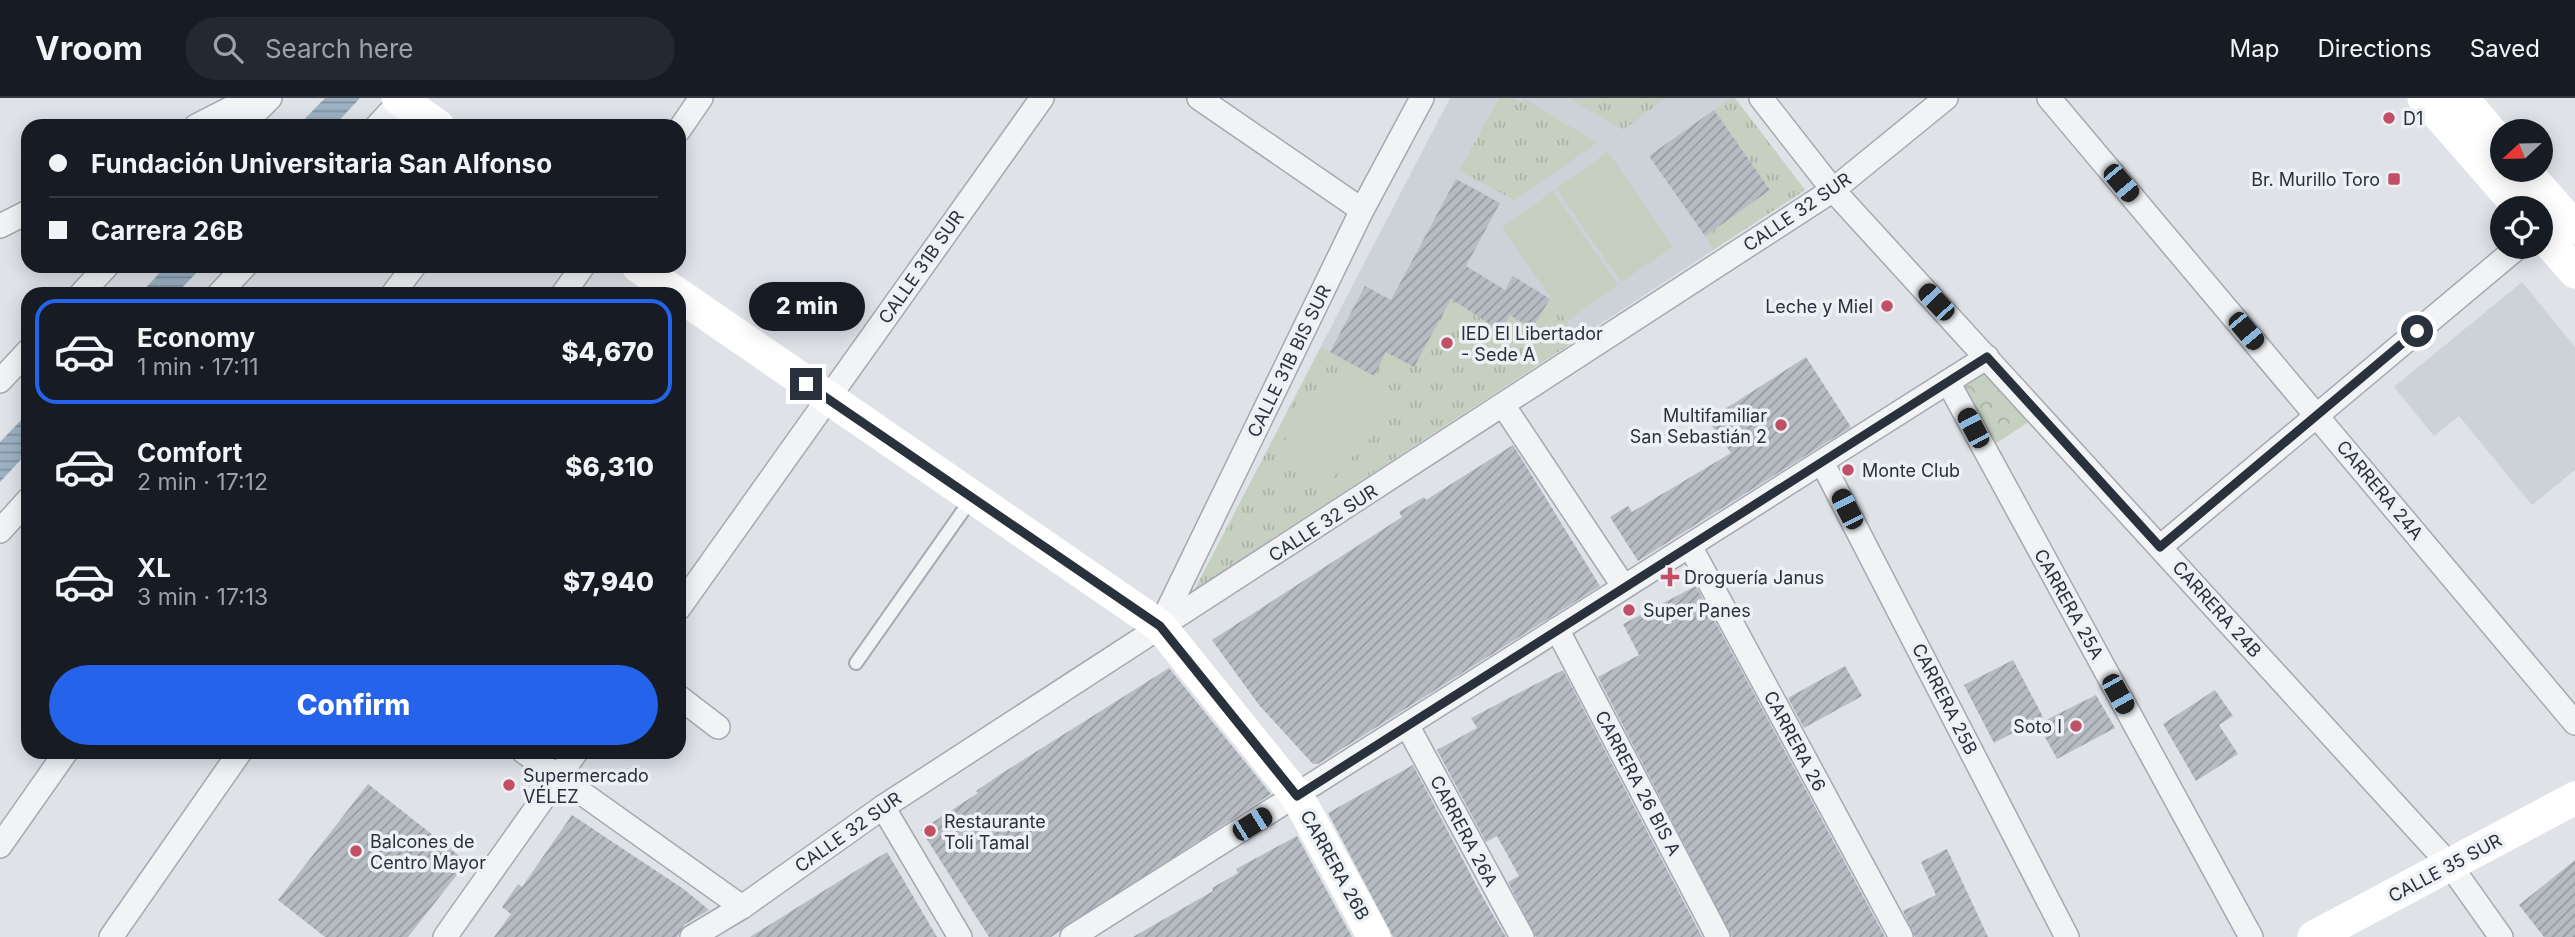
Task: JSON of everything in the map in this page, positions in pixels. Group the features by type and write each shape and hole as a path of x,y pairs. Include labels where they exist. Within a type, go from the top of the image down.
{"street":[{"path":"210,119 251,98"},
{"path":"249,119 270,98"},
{"path":"686,120 701,98"},
{"name":"CALLE 31B SUR","path":"686,598 1042,98"},
{"path":"1199,98 1363,210"},
{"name":"CALLE 31B BIS SUR","path":"1160,626 1363,210 1422,98"},
{"name":"CARRERA 24B","path":"1761,98 1833,190 2450,865 2501,937"},
{"name":"CALLE 32 SUR","path":"692,937 742,907 883,807 1833,190 1946,98"},
{"name":"CARRERA 24A","path":"2049,98 2575,723"},
{"path":"2424,98 2510,196"},
{"path":"2462,98 2490,131"},
{"path":"383,119 400,99 428,119"},
{"path":"2535,182 2575,228"},
{"path":"0,226 21,216"},
{"path":"2553,247 2575,272"},
{"path":"2160,547 2504,259"},
{"path":"88,287 100,273"},
{"path":"226,287 238,273"},
{"name":"CARRERA 26B","path":"648,273 667,287"},
{"name":"CARRERA 26B","path":"686,301 1160,626 1297,796 1374,937"},
{"path":"1072,937 1987,357"},
{"path":"0,381 21,358"},
{"name":"CARRERA 25A","path":"1948,382 2250,937"},
{"path":"1503,405 1625,586"},
{"name":"CARRERA 25B","path":"1822,462 2067,937"},
{"path":"0,531 21,508"},
{"name":"CARRERA 26","path":"1689,546 1901,937"},
{"name":"CARRERA 26 BIS A","path":"1557,629 1718,937"},
{"path":"686,702 718,727"},
{"name":"CARRERA 26A","path":"1406,725 1522,937"},
{"path":"0,846 61,759"},
{"path":"111,937 235,759"},
{"path":"534,759 742,907"},
{"path":"445,937 571,759"},
{"name":"CALLE 35 SUR","path":"2314,937 2575,798"},
{"path":"883,807 960,937"}],"lane":[{"path":"856,663 971,498"}],"shaded area":[{"name":"IED El Libertador - Sede A","path":"1450,98 1735,98 1805,190 1195,589"},
{"path":"2522,282 2575,347 2575,470 2532,505 2459,416 2434,436 2394,387"}],"green space":[{"path":"1499,98 1512,98 1521,102 1523,98 1597,143 1514,200 1459,171"},
{"path":"1569,98 1666,98 1623,130"},
{"path":"1735,98 1805,190 1713,250 1705,236 1770,190 1714,110"},
{"path":"1608,152 1673,247 1621,282 1556,188"},
{"path":"1553,191 1618,285 1567,321 1502,227"},
{"path":"1551,298 1578,339 1195,589 1321,347 1373,375 1386,352 1451,299 1501,330 1510,315 1532,328"},
{"path":"1987,357 2039,415 1985,451 1948,382"},
{"path":"1348,372 1393,414 1327,484 1283,442"}],"water":[{"path":"325,98 360,98 340,119 305,119"},
{"path":"160,273 196,273 183,287 146,287"},
{"path":"21,420 21,460 0,482 0,442"}],"building":[{"path":"1714,110 1770,190 1705,236 1649,156"},
{"path":"1456,179 1500,203 1466,266 1505,290 1513,276 1550,299 1532,328 1510,315 1501,331 1451,299 1414,367 1386,352 1374,376 1330,352 1365,286 1391,300"},
{"name":"Multifamiliar San Sebastián 2","path":"1806,357 1851,427 1638,561 1610,517 1628,506 1632,512 1731,453 1708,420"},
{"path":"1513,445 1600,586 1318,764 1313,764 1259,705 1212,640 1402,517 1399,512 1424,497 1426,500"},
{"path":"1696,586 1885,937 1732,937 1598,677 1639,655 1623,624"},
{"path":"2013,660 2043,717 1994,743 1964,685"},
{"path":"1845,666 1862,696 1804,728 1788,698"},
{"path":"1169,668 1271,794 1051,937 989,937 921,830 978,793 976,791 1004,772"},
{"path":"1563,670 1702,937 1536,937 1508,882 1519,876 1497,836 1486,842 1437,750 1477,728 1471,718"},
{"path":"2215,690 2233,716 2219,725 2238,754 2196,781 2163,724"},
{"name":"Soto I","path":"2096,695 2115,728 2057,759 2038,724"},
{"path":"1413,765 1506,937 1393,937 1328,813"},
{"name":"Balcones de Centro Mayor","path":"368,784 467,862 408,937 325,937 278,900"},
{"path":"572,815 685,890 709,910 684,925 677,937 494,937 511,914 502,907 518,884 522,887"},
{"path":"1297,836 1352,937 1133,937 1213,891 1212,888 1238,873 1236,869"},
{"path":"1947,849 1988,937 1915,937 1903,911 1936,895 1921,862"},
{"path":"887,852 937,937 750,937 854,872"},
{"path":"2575,860 2575,937 2544,937 2519,905"}],"place":[{"name":"D1","path":"2389,118"},
{"name":"Br. Murillo Toro","path":"2394,179"},
{"name":"Leche y Miel","path":"1887,306"},
{"name":"IED El Libertador - Sede A","path":"1447,343"},
{"name":"Multifamiliar San Sebastián 2","path":"1781,425"},
{"name":"Monte Club","path":"1848,470"},
{"name":"Droguería Janus","path":"1670,577"},
{"name":"Super Panes","path":"1629,610"},
{"name":"Soto I","path":"2076,726"},
{"name":"Supermercado VÉLEZ","path":"509,785"},
{"name":"Restaurante Toli Tamal","path":"930,831"},
{"name":"Balcones de Centro Mayor","path":"356,851"}],"route":[{"path":"806,384 1160,626 1297,796 1987,357 2160,547 2417,331"}]}
